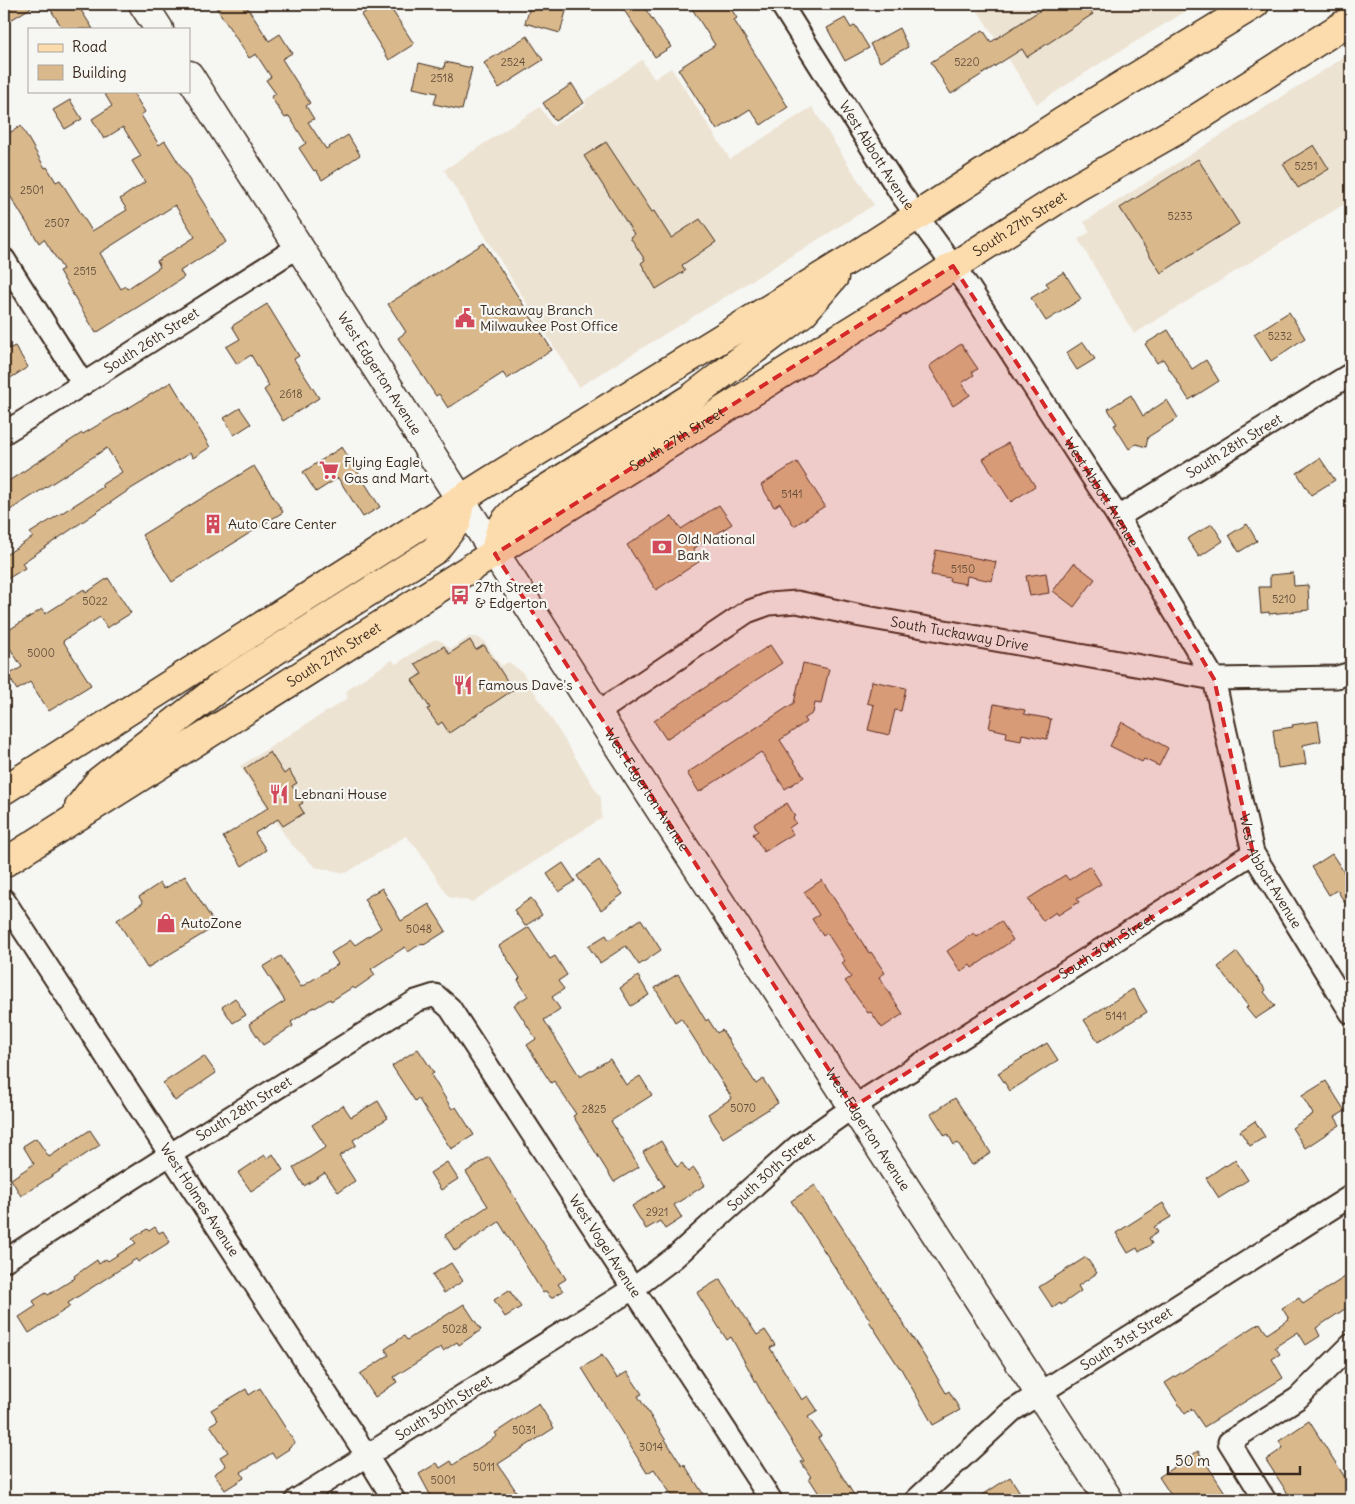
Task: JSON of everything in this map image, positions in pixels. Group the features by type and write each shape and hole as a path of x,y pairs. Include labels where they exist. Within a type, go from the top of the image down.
{"main road":[{"path":"4,790 460,500 850,259 1062,122 1255,4"},
{"name":"South 27th Street","path":"4,863 1077,187 1191,122 1351,20"},
{"path":"494,554 498,532 510,514 522,504 699,392 804,312 850,259"},
{"path":"66,825 99,781 229,680 435,550 457,522 460,500"}],"street":[{"path":"143,4 158,28"},
{"name":"West Abbott Avenue","path":"781,4 901,194 953,266 1118,517 1214,679 1253,853 1351,1013"},
{"name":"West Edgerton Avenue","path":"190,77 494,554 1109,1500"},
{"name":"South 26th Street","path":"4,433 298,247"},
{"path":"4,259 83,384"},
{"name":"South 28th Street","path":"1118,517 1351,374"},
{"name":"South Tuckaway Drive","path":"597,713 746,612 769,604 797,602 862,616 1214,679 1337,676 1351,673"},
{"name":"South 30th Street","path":"296,1500 634,1288 675,1256 798,1146 853,1107 1253,853"},
{"name":"West Holmes Avenue","path":"4,900 171,1154 394,1500"},
{"name":"South 28th Street","path":"4,1261 171,1154 416,1002 435,995"},
{"name":"West Vogel Avenue","path":"435,995 450,1008 771,1500"},
{"name":"South 31st Street","path":"916,1500 1012,1411 1351,1196"},
{"path":"1265,1500 1229,1442 1298,1398 1351,1345"}],"highlighted area":[{"path":"953,266 1118,517 1214,679 1253,853 853,1107 495,554"}],"shaded area":[{"path":"989,4 1198,4 1037,104 978,11"},
{"path":"1351,53 1351,200 1134,334 1078,239 1090,232 1084,222"},
{"path":"642,60 654,79 671,68 730,159 812,107 874,205 579,387 444,170 540,107 553,126 586,105 585,100"},
{"path":"469,637 477,637 484,641 501,666 509,662 522,672 601,798 602,818 472,902 449,897 416,847 406,836 346,873 315,867 290,843 240,766 348,698 346,692 352,686 392,660 396,664 435,639 451,649"}],"building":[{"path":"4,4 37,4 4,24"},
{"path":"47,4 77,4 92,28 62,28"},
{"path":"214,4 245,4 269,41 280,34 292,53 282,59 310,103 306,106 314,119 308,122 326,149 348,135 360,155 322,180 299,148 306,143 289,116 285,118 271,97 276,94 266,80 271,77 256,54 249,58"},
{"path":"378,4 388,4 414,44 389,60 361,15"},
{"path":"531,4 568,4 560,33 525,23"},
{"path":"620,4 642,4 671,47 655,57"},
{"path":"689,4 728,4 737,18 734,20 788,107 761,125 750,109 717,130 678,69 715,45"},
{"path":"1050,4 1086,4 1093,14 1027,57 1022,49 951,94 931,62 983,30 991,42"},
{"path":"845,18 851,28 855,25 869,48 845,61 827,28"},
{"path":"899,28 908,47 880,62 870,44"},
{"path":"527,36 543,60 499,88 484,63"},
{"path":"445,62 472,68 462,110 434,104 437,93 413,88 419,63 444,69"},
{"path":"572,84 584,103 555,121 543,103"},
{"path":"104,92 133,92 145,112 141,115 159,145 165,141 226,242 180,271 184,277 96,333 59,271 63,269 44,239 39,243 4,186 4,136 21,126 45,168 47,167 56,182 60,180 92,231 127,210 120,199 145,182 132,161 141,156 123,127 104,139 92,119 112,106","holes":["175,205 195,237 157,261 160,267 127,289 125,286 121,289 100,253"]},
{"path":"70,100 82,119 65,129 53,110"},
{"path":"606,142 671,238 700,219 716,242 682,265 685,271 656,289 641,263 645,260 630,237 634,234 584,156"},
{"path":"1314,145 1329,169 1298,188 1283,164"},
{"path":"1198,159 1239,224 1161,273 1120,208"},
{"name":"Tuckaway Branch Milwaukee Post Office","path":"484,243 552,350 507,379 503,373 448,408 439,394 436,396 398,338 406,332 388,304"},
{"path":"1064,272 1081,299 1046,321 1031,298 1049,287 1046,283"},
{"path":"267,304 299,356 294,359 319,398 283,421 264,390 269,386 251,355 237,364 226,347 240,339 232,326"},
{"path":"1289,312 1305,338 1271,361 1254,334"},
{"path":"1168,330 1192,369 1206,360 1219,381 1189,400 1163,359 1157,363 1145,344"},
{"path":"1083,342 1095,359 1077,370 1066,353"},
{"path":"961,344 978,369 972,372 974,375 962,383 970,395 953,406 929,366"},
{"path":"15,346 28,367 4,382 4,351"},
{"path":"171,382 210,447 193,458 190,453 129,490 22,563 25,568 4,581 4,556 33,537 30,533 103,487 101,485 122,472 107,448 4,514 4,484 82,433"},
{"path":"1131,395 1143,416 1167,400 1178,418 1148,437 1146,447 1136,444 1129,449 1114,425 1117,424 1108,409"},
{"path":"240,408 251,424 234,435 224,418"},
{"path":"1008,443 1035,486 1011,502 983,459"},
{"path":"342,447 380,507 363,517 338,478 316,492 303,472"},
{"path":"1320,458 1335,480 1311,495 1297,473"},
{"path":"797,462 825,506 794,526 780,503 774,507 761,485"},
{"name":"Auto Care Center","path":"254,466 283,512 172,582 142,535"},
{"name":"Old National Bank","path":"719,505 732,524 693,549 700,561 656,590 627,545 672,516 681,529"},
{"path":"1212,524 1223,541 1199,557 1187,539"},
{"path":"1247,524 1257,541 1239,552 1229,535"},
{"path":"936,550 996,562 992,581 967,576 966,584 949,581 950,578 931,575"},
{"path":"1074,563 1095,579 1074,607 1053,591"},
{"path":"1046,573 1049,593 1030,596 1026,576"},
{"path":"1293,573 1294,586 1308,585 1309,610 1261,613 1259,587 1270,587 1270,575"},
{"path":"108,578 131,613 107,628 100,617 63,641 91,685 49,711 30,682 17,690 8,675 22,667 4,639 4,633 42,609 45,614 84,589 86,593"},
{"name":"Famous Dave's","path":"470,640 476,650 484,645 513,690 449,733 442,722 438,725 427,709 430,708 412,680 422,674 415,664 444,646 449,654"},
{"path":"770,645 782,663 666,739 654,721"},
{"path":"803,663 829,669 821,704 815,703 813,713 804,719 806,722 780,740 804,777 785,789 761,752 699,792 687,773 794,703"},
{"path":"872,681 906,688 901,711 895,710 889,735 868,730 874,705 867,703"},
{"path":"994,704 1025,710 1024,714 1051,719 1047,739 1022,734 1021,741 1006,738 1007,732 989,728"},
{"path":"1318,721 1321,741 1303,745 1306,764 1278,768 1273,730"},
{"path":"1122,722 1168,748 1159,766 1144,759 1142,762 1110,746"},
{"path":"270,752 284,774 289,770 297,783 292,786 303,803 299,805 304,813 283,826 278,819 255,833 266,850 242,866 223,837 269,807 244,769"},
{"path":"787,803 795,816 793,818 796,823 789,828 793,834 764,852 753,834 758,831 754,824"},
{"path":"1332,854 1351,883 1351,912 1337,890 1329,895 1312,867"},
{"path":"599,860 623,894 601,910 577,876"},
{"path":"563,863 575,881 559,892 547,874"},
{"path":"1090,866 1101,884 1077,899 1079,902 1058,915 1056,912 1043,921 1028,899 1065,875 1069,880"},
{"name":"AutoZone","path":"185,876 216,926 147,968 117,920 143,903 139,897 160,883 164,889"},
{"path":"822,880 869,953 871,952 885,973 879,977 903,1014 882,1028 871,1012 868,1013 845,981 851,977 842,963 845,961 827,933 823,936 812,919 819,915 804,892"},
{"path":"382,888 401,921 429,904 446,931 424,945 422,943 408,952 405,947 371,969 375,975 355,989 353,987 331,1001 330,999 314,1007 291,1022 293,1026 263,1045 249,1024 285,1001 263,967 281,956 301,987 338,964 331,953 351,940 355,945 381,928 364,899"},
{"path":"531,898 542,915 525,926 514,910"},
{"path":"641,919 661,950 639,965 626,946 600,963 588,946 606,935 609,940"},
{"path":"1001,921 1013,940 972,968 970,965 961,972 947,951 974,933 977,937"},
{"path":"529,927 550,959 555,956 567,975 558,981 564,989 552,997 560,1009 544,1020 580,1077 610,1059 626,1085 640,1076 652,1095 611,1121 639,1167 614,1182 573,1116 576,1114 554,1081 551,1083 527,1045 536,1039 514,1005 528,996 518,980 520,978 499,946"},
{"path":"1237,952 1266,990 1264,992 1275,1006 1255,1019 1246,1008 1248,1006 1218,967"},
{"path":"678,974 706,1021 708,1019 717,1033 722,1030 756,1084 763,1079 778,1103 723,1138 708,1114 732,1098 681,1018 675,1022 655,988"},
{"path":"638,976 649,995 631,1006 620,988"},
{"path":"1133,989 1147,1012 1098,1042 1084,1020"},
{"path":"235,998 246,1015 233,1023 222,1007"},
{"path":"1047,1043 1058,1060 1010,1091 998,1073"},
{"path":"418,1049 434,1073 431,1075 452,1109 456,1107 474,1135 451,1149 418,1098 415,1101 392,1066"},
{"path":"204,1056 216,1073 175,1101 163,1083"},
{"path":"1326,1081 1345,1111 1335,1117 1340,1125 1305,1148 1292,1128 1313,1114 1302,1096"},
{"path":"955,1098 991,1153 972,1165 958,1143 954,1145 948,1134 945,1136 931,1114"},
{"path":"378,1101 388,1118 353,1140 356,1145 339,1156 355,1181 338,1192 325,1173 304,1186 293,1168 326,1147 312,1125 343,1105 351,1117"},
{"path":"1255,1121 1265,1137 1250,1146 1240,1131"},
{"path":"90,1130 100,1145 21,1196 11,1179 34,1164 23,1146 36,1138 49,1157"},
{"path":"661,1141 677,1167 682,1163 688,1172 694,1168 705,1185 674,1205 682,1218 665,1229 660,1221 646,1229 632,1206 664,1186 643,1152"},
{"path":"273,1154 283,1170 251,1191 238,1173 265,1155 267,1159"},
{"path":"489,1157 566,1279 558,1284 563,1291 551,1298 546,1291 543,1293 499,1222 455,1251 445,1235 488,1206 466,1172"},
{"path":"1235,1160 1248,1180 1219,1198 1206,1178"},
{"path":"447,1162 458,1179 441,1190 430,1173"},
{"path":"815,1185 946,1393 949,1391 960,1410 933,1425 900,1367 791,1201"},
{"path":"1163,1203 1171,1217 1154,1227 1158,1232 1149,1238 1152,1244 1139,1252 1137,1248 1128,1253 1116,1233"},
{"path":"155,1227 159,1233 163,1231 170,1242 138,1262 136,1259 68,1303 70,1306 68,1308 29,1333 19,1317 36,1306 33,1301 46,1293 48,1295 75,1278 74,1276 97,1260 99,1264 106,1259 108,1261 136,1243 132,1239 147,1229 149,1231"},
{"path":"1086,1257 1097,1273 1078,1286 1081,1291 1061,1305 1060,1303 1053,1308 1039,1287"},
{"path":"451,1263 463,1281 444,1293 432,1275"},
{"path":"1351,1273 1351,1305 1316,1328 1320,1336 1306,1345 1298,1332 1275,1347 1280,1354 1272,1359 1283,1378 1204,1427 1192,1409 1185,1414 1165,1383 1260,1323 1267,1334 1289,1319 1282,1308 1299,1298 1303,1304"},
{"path":"720,1279 757,1335 765,1330 775,1345 770,1348 802,1400 808,1396 818,1411 808,1417 821,1436 818,1438 854,1495 846,1500 823,1500 801,1462 804,1461 767,1402 731,1337 727,1340 697,1293"},
{"path":"509,1290 521,1307 505,1317 494,1300"},
{"path":"464,1304 481,1330 459,1345 457,1342 443,1351 441,1347 394,1377 397,1382 375,1397 360,1374 389,1355 385,1349 404,1336 407,1340"},
{"path":"602,1355 617,1378 627,1372 642,1394 638,1396 682,1466 684,1464 707,1500 675,1500 654,1469 647,1473 582,1368"},
{"path":"260,1388 295,1443 275,1458 272,1453 241,1472 244,1478 225,1490 214,1474 226,1466 220,1457 228,1452 210,1425 218,1420 211,1410 246,1389 249,1395"},
{"path":"539,1404 554,1428 498,1464 522,1500 433,1500 419,1474 437,1463 440,1468 451,1461 453,1465 497,1436 495,1433"},
{"path":"1309,1421 1351,1487 1351,1500 1292,1500 1266,1460 1283,1448 1279,1441"},
{"path":"1198,1451 1230,1500 1174,1500 1159,1477"},
{"path":"1010,1477 1025,1500 975,1500"}],"place":[{"name":"Tuckaway Branch Milwaukee Post Office","path":"465,318"},
{"name":"Flying Eagle Gas and Mart","path":"329,470"},
{"name":"Auto Care Center","path":"213,524"},
{"name":"Old National Bank","path":"662,547"},
{"name":"27th Street & Edgerton","path":"460,595"},
{"name":"Famous Dave's","path":"463,685"},
{"name":"Lebnani House","path":"279,794"},
{"name":"AutoZone","path":"166,923"}]}
